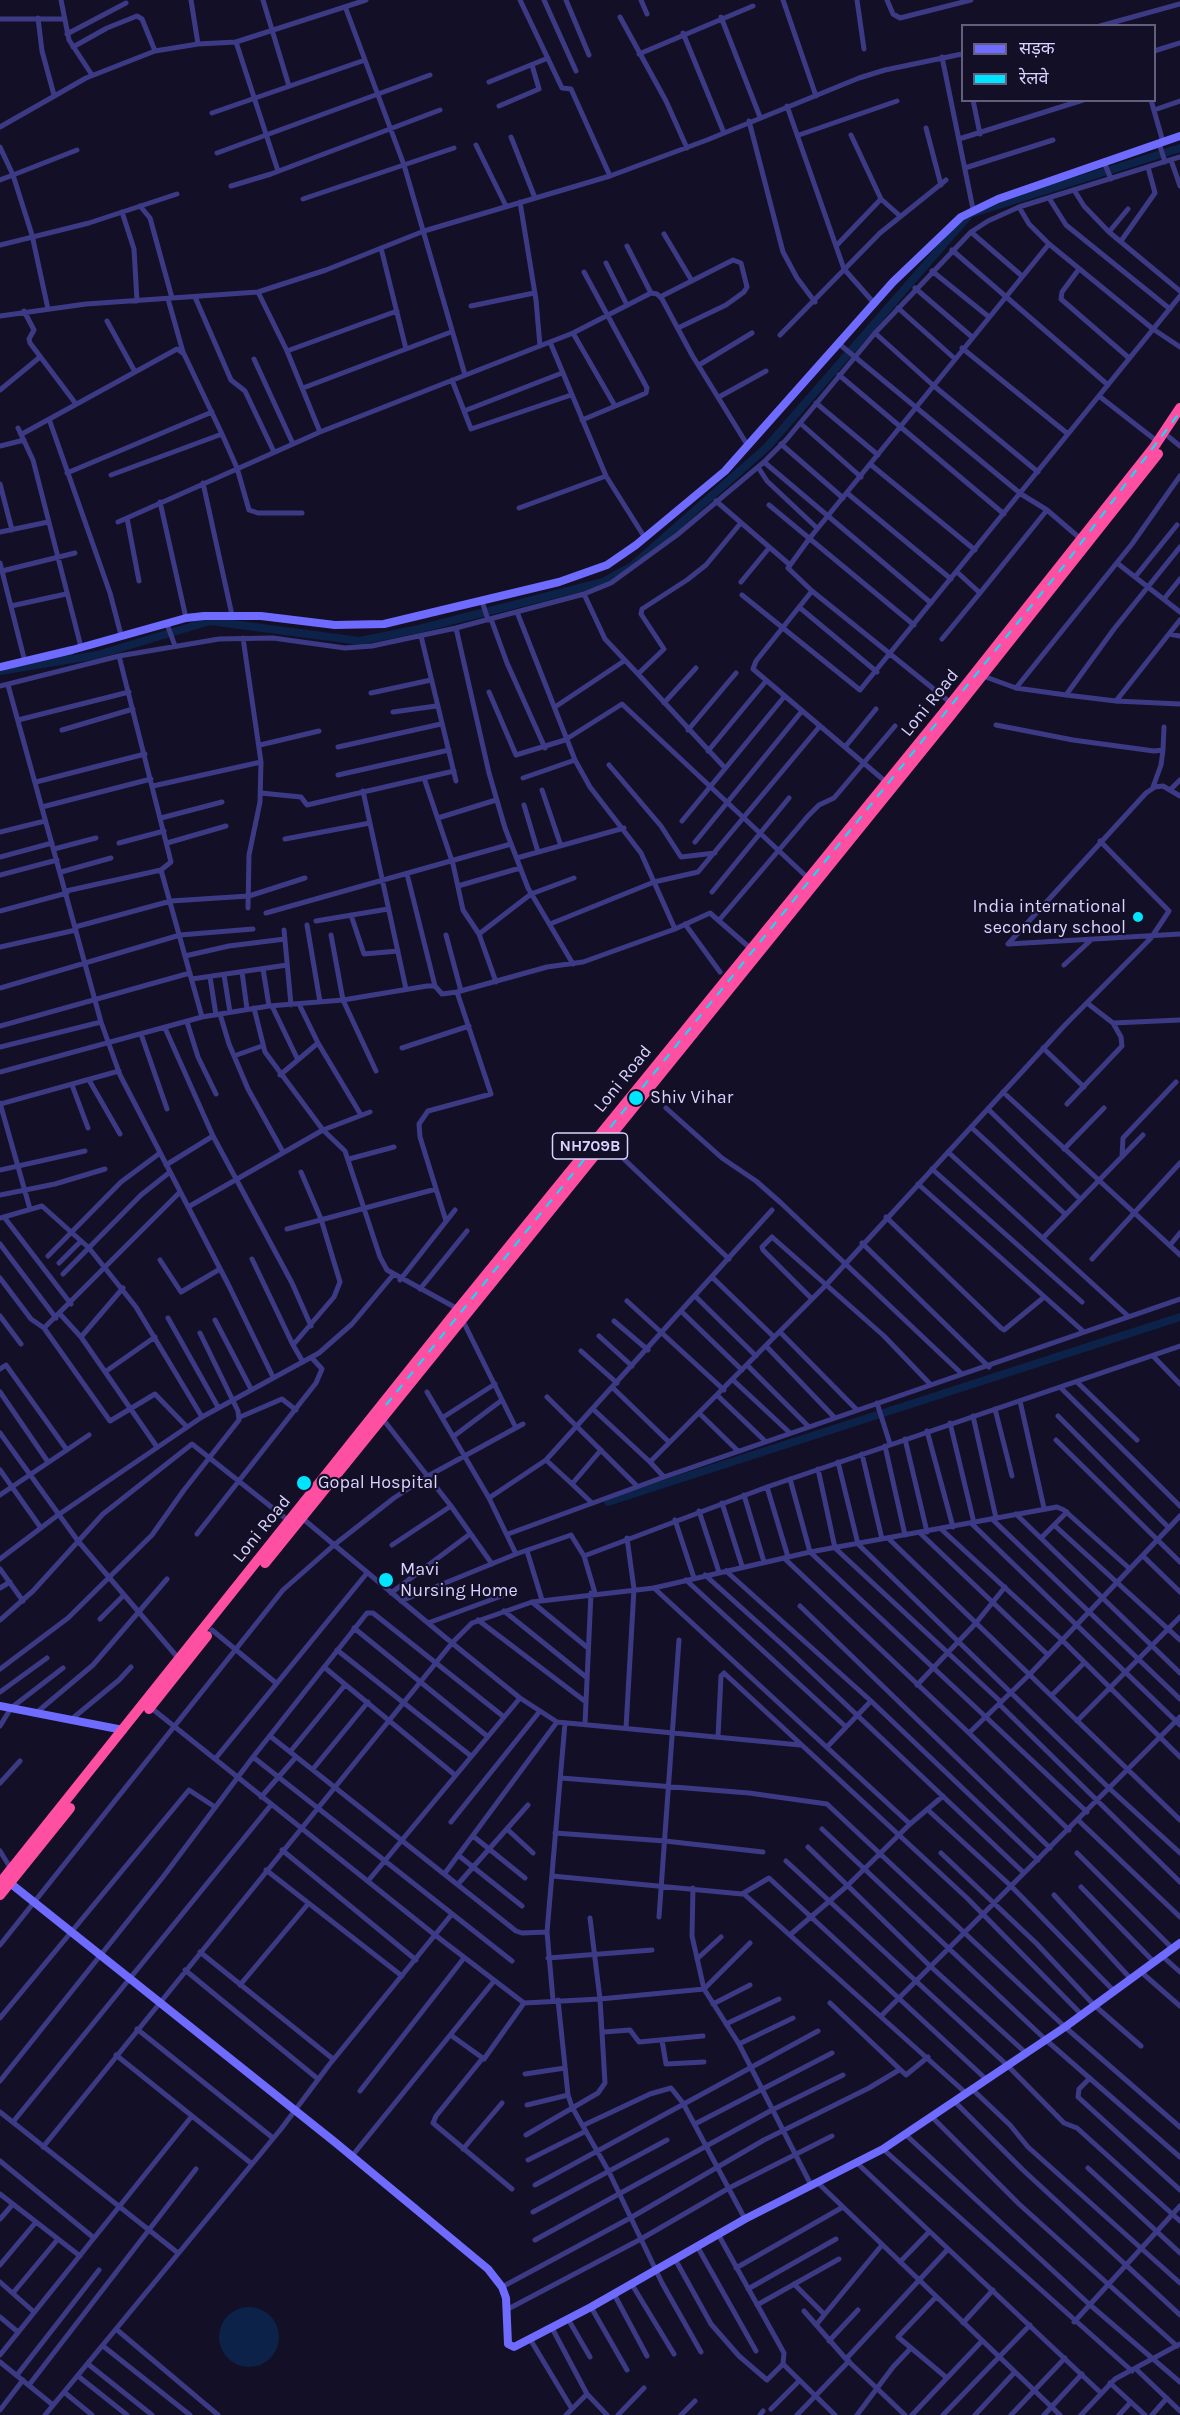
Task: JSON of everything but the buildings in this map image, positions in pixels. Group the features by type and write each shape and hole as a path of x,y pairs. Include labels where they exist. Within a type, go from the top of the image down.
{"highway":[{"name":"Loni Road","path":"9,1878 150,1707 182,1661 212,1630 296,1520 382,1419 460,1314 983,676 1158,442 1180,408"},
{"name":"Loni Road","path":"0,1895 9,1878 123,1730 296,1520 750,948 1084,542 1180,421"}],"street":[{"path":"61,0 67,34 92,75"},
{"path":"191,0 198,44"},
{"path":"263,0 289,86"},
{"path":"0,127 92,75 155,51 198,44 236,42 346,9 366,0"},
{"path":"520,0 562,88 571,89 610,176"},
{"path":"544,0 576,71"},
{"path":"566,0 589,55"},
{"path":"641,0 647,14"},
{"path":"783,0 816,96"},
{"path":"857,0 864,49"},
{"path":"887,0 893,14 900,18 971,0"},
{"path":"67,34 126,3"},
{"path":"1121,23 1180,4"},
{"path":"639,54 721,17 753,6"},
{"path":"346,9 404,165 465,375"},
{"path":"73,47 107,28 137,16 142,19 155,51"},
{"path":"620,17 666,101 687,147"},
{"path":"721,17 760,117"},
{"path":"0,18 63,19"},
{"path":"38,18 42,51 54,95"},
{"path":"683,33 724,133"},
{"path":"236,42 278,171"},
{"path":"1156,51 1180,43"},
{"path":"0,316 24,311 258,292 326,270 424,231 610,176 885,70 961,54"},
{"path":"942,57 973,209"},
{"path":"489,82 548,58"},
{"path":"212,113 366,60"},
{"path":"499,106 539,89 532,65"},
{"path":"217,153 430,75"},
{"path":"799,135 897,101"},
{"path":"1154,110 1180,101"},
{"path":"973,102 980,134"},
{"path":"959,139 1077,102"},
{"path":"1152,102 1163,152 1180,186"},
{"path":"787,106 844,269 874,303"},
{"path":"231,186 278,171 440,110"},
{"path":"749,121 783,252 797,278 815,302"},
{"path":"926,128 941,185"},
{"path":"851,135 881,199 900,216"},
{"path":"0,686 119,656 219,639 273,638 345,648 372,646 456,628 487,616 517,612 584,594 625,575 764,462 800,423 853,354 971,232 988,221 1020,207 1074,190 1108,171 1148,167 1180,136"},
{"path":"511,137 535,198"},
{"path":"964,168 1053,140"},
{"path":"476,145 506,206"},
{"path":"0,147 14,176 32,235 48,309"},
{"path":"303,199 454,148"},
{"path":"0,180 77,150"},
{"path":"0,667 121,635 168,627 186,618 232,615 310,620 335,625 384,624 587,573 620,556 645,538 725,471 841,345 874,303 939,236 973,209 1108,171 1163,152 1180,157"},
{"path":"1121,242 1155,193 1148,167"},
{"path":"780,335 900,216 946,180"},
{"path":"1074,190 1083,206 1109,232 1180,291"},
{"path":"0,245 32,235 89,223 177,194"},
{"path":"1048,198 1066,225 1170,309"},
{"path":"837,245 881,199"},
{"path":"520,202 540,346"},
{"path":"140,206 150,218 183,352 237,468 246,504 253,513 302,513"},
{"path":"1020,207 1029,224 1049,244 1153,330 1180,347"},
{"path":"1109,232 1128,210"},
{"path":"122,212 134,249 137,301"},
{"path":"971,232 1022,276"},
{"path":"664,234 692,281"},
{"path":"951,703 812,591 789,570 790,565 817,528 900,429 962,348 1049,244"},
{"path":"627,246 651,293 660,297 749,447"},
{"path":"381,248 406,349"},
{"path":"952,250 1108,385"},
{"path":"660,297 736,259 741,263 747,287 744,292 726,305 678,328"},
{"path":"606,263 627,305"},
{"path":"1079,269 1062,291 1061,299 1129,358"},
{"path":"932,271 988,317"},
{"path":"582,420 644,394 647,388 584,272"},
{"path":"915,288 972,337"},
{"path":"258,292 287,351 320,432"},
{"path":"471,306 534,292"},
{"path":"118,522 320,432 573,333 651,293"},
{"path":"742,595 857,690 863,688 1180,296"},
{"path":"195,297 231,380 245,390 274,452"},
{"path":"898,308 954,358"},
{"path":"24,311 34,330 29,340 76,404"},
{"path":"287,351 397,311"},
{"path":"107,321 134,370"},
{"path":"303,388 451,332"},
{"path":"573,333 615,406"},
{"path":"699,365 752,333"},
{"path":"875,333 934,386 1038,472"},
{"path":"550,342 606,476 645,538"},
{"path":"841,345 1021,494 1047,510 1084,542"},
{"path":"962,348 1068,434"},
{"path":"0,438 2,446 134,370 173,350 183,352"},
{"path":"0,390 40,357"},
{"path":"254,359 292,444"},
{"path":"719,397 766,371"},
{"path":"464,411 562,374"},
{"path":"839,375 900,429 1004,514"},
{"path":"452,380 471,429 571,395"},
{"path":"1099,396 1158,442"},
{"path":"816,403 878,455"},
{"path":"67,473 212,412"},
{"path":"49,419 110,593 121,635"},
{"path":"800,423 861,477"},
{"path":"21,434 33,460 81,647"},
{"path":"111,475 222,434"},
{"path":"1169,437 1180,446"},
{"path":"781,444 951,579"},
{"path":"764,462 931,603"},
{"path":"870,464 975,550"},
{"path":"758,467 767,481 817,528"},
{"path":"519,508 606,476"},
{"path":"1016,688 1117,563 1180,476"},
{"path":"203,483 232,615"},
{"path":"0,484 12,530"},
{"path":"716,501 790,565"},
{"path":"160,502 186,618"},
{"path":"770,505 914,625"},
{"path":"942,639 1047,510"},
{"path":"127,518 139,581"},
{"path":"0,532 48,522"},
{"path":"638,674 664,649 641,614 642,609 706,564 740,524"},
{"path":"1136,577 1177,525"},
{"path":"741,582 769,548"},
{"path":"1066,695 1114,629 1180,548"},
{"path":"2,571 75,553"},
{"path":"0,563 25,662"},
{"path":"1117,563 1180,612"},
{"path":"957,572 980,593"},
{"path":"1164,599 1180,579"},
{"path":"812,591 754,664 753,669 886,782"},
{"path":"11,606 66,594"},
{"path":"584,594 605,639 725,768"},
{"path":"482,601 545,748"},
{"path":"799,607 877,672"},
{"path":"517,612 555,707 565,740 590,787 624,828 641,853 675,929"},
{"path":"1116,701 1180,620"},
{"path":"168,627 175,646"},
{"path":"456,628 496,800 511,844 531,894 573,964"},
{"path":"1169,634 1180,636"},
{"path":"421,636 436,706 456,781"},
{"path":"243,638 261,762 261,793 249,855 248,908"},
{"path":"0,911 66,892 161,870 171,862 119,656"},
{"path":"555,707 624,661"},
{"path":"664,704 696,668"},
{"path":"688,730 736,673"},
{"path":"983,676 1016,688 1116,701 1180,704"},
{"path":"371,693 431,681"},
{"path":"708,750 766,681"},
{"path":"8,685 61,872 100,1022 108,1043 119,1071 273,1377"},
{"path":"18,720 129,692"},
{"path":"489,692 515,754 545,748 565,740 622,704 708,787 745,818 808,878"},
{"path":"682,821 784,697"},
{"path":"393,712 436,706"},
{"path":"62,730 133,709"},
{"path":"845,747 876,709"},
{"path":"695,842 802,711"},
{"path":"338,747 441,724"},
{"path":"996,725 1073,740 1154,751 1163,750"},
{"path":"550,924 654,882 695,874 745,818 820,726"},
{"path":"720,919 819,805 834,798 895,726"},
{"path":"1164,727 1161,765 1152,788 1100,841 1008,944 1151,938 1180,934"},
{"path":"260,745 319,731"},
{"path":"338,775 449,750"},
{"path":"36,782 145,754"},
{"path":"523,778 575,760"},
{"path":"153,786 261,762"},
{"path":"609,765 661,826 681,857 715,853"},
{"path":"261,793 301,797 307,806 454,771"},
{"path":"424,778 452,861 463,910 479,934 496,982"},
{"path":"42,807 151,779"},
{"path":"1171,789 1180,780"},
{"path":"1152,788 1163,786 1180,796"},
{"path":"542,790 561,846"},
{"path":"363,791 406,989"},
{"path":"712,892 759,831 789,798"},
{"path":"438,818 496,800"},
{"path":"161,818 222,802"},
{"path":"524,804 538,852"},
{"path":"0,832 45,821"},
{"path":"285,839 370,823"},
{"path":"167,843 226,826"},
{"path":"517,858 624,828"},
{"path":"119,843 164,831"},
{"path":"0,857 96,838"},
{"path":"650,1462 826,1285 862,1243 1044,1048 1151,938 1169,910 1100,841"},
{"path":"266,913 511,844"},
{"path":"61,872 111,858"},
{"path":"0,875 57,860"},
{"path":"458,886 520,868"},
{"path":"161,870 202,1017"},
{"path":"407,874 435,986 442,994 548,967 573,964 675,929 710,913 720,919 750,948"},
{"path":"0,947 171,901 249,896 305,878"},
{"path":"479,934 531,894 574,878"},
{"path":"316,921 388,909"},
{"path":"351,915 364,954 398,951"},
{"path":"685,924 720,972"},
{"path":"307,925 320,1002"},
{"path":"0,988 180,935 253,929"},
{"path":"284,930 291,1005"},
{"path":"331,935 343,1000 376,1071"},
{"path":"446,935 459,991 491,1094 432,1110 421,1118 420,1137 446,1221"},
{"path":"185,956 229,946 285,939"},
{"path":"1064,965 1091,940"},
{"path":"0,1026 191,976 210,977 287,965"},
{"path":"263,969 270,1006 297,1058"},
{"path":"242,972 247,1009"},
{"path":"224,975 230,1012"},
{"path":"210,977 218,1014 234,1056 252,1096 283,1152"},
{"path":"0,1072 202,1017 254,1008 343,1000 435,986"},
{"path":"1067,1104 1122,1046 1121,1037 1113,1023 1087,1003"},
{"path":"299,1004 318,1043 362,1115"},
{"path":"254,1008 262,1046 280,1074 323,1130 342,1145 349,1159 380,1257 387,1270 400,1280 420,1289 460,1314 516,1428"},
{"path":"1113,1023 1180,1020"},
{"path":"0,1047 100,1022"},
{"path":"187,1022 198,1057 216,1094"},
{"path":"402,1048 469,1026"},
{"path":"165,1028 213,1136 292,1283 311,1326"},
{"path":"141,1034 167,1109"},
{"path":"280,1074 318,1043"},
{"path":"234,1056 262,1046"},
{"path":"1044,1048 1084,1087"},
{"path":"30,1209 20,1167 0,1104 119,1071"},
{"path":"89,1080 120,1134"},
{"path":"1122,1157 1123,1138 1176,1082"},
{"path":"72,1085 88,1128"},
{"path":"1003,1092 1180,1255"},
{"path":"666,1108 722,1158 764,1188 962,1374"},
{"path":"1064,1149 1104,1108"},
{"path":"988,1109 1080,1199"},
{"path":"188,1208 323,1130 370,1112"},
{"path":"971,1128 1065,1214"},
{"path":"1043,1238 1143,1135"},
{"path":"166,1165 213,1136"},
{"path":"604,1141 729,1259"},
{"path":"349,1159 394,1147"},
{"path":"0,1170 86,1151"},
{"path":"948,1152 1128,1316"},
{"path":"48,1256 121,1182 160,1153"},
{"path":"1092,1258 1180,1162"},
{"path":"0,1195 26,1191 105,1169"},
{"path":"932,1169 1082,1302"},
{"path":"63,1274 141,1195 170,1172"},
{"path":"293,1345 311,1326 340,1287 321,1219 301,1172"},
{"path":"918,1184 1043,1298 1084,1332"},
{"path":"287,1229 436,1189"},
{"path":"44,1328 71,1304 180,1192"},
{"path":"71,1304 2,1218 44,1207 89,1248 123,1288 202,1417"},
{"path":"400,1280 455,1210"},
{"path":"489,1498 546,1460 663,1334 772,1210"},
{"path":"886,1217 1004,1330 1043,1298"},
{"path":"420,1289 467,1231"},
{"path":"1170,1245 1180,1233"},
{"path":"812,1299 762,1249 771,1238 776,1238 884,1336 930,1383"},
{"path":"59,1263 81,1241"},
{"path":"862,1243 989,1367"},
{"path":"0,1244 58,1316 81,1337 158,1448"},
{"path":"252,1259 303,1362"},
{"path":"160,1260 182,1292 220,1269"},
{"path":"0,1559 58,1515 187,1426 273,1377 312,1358 352,1324 393,1275"},
{"path":"712,1277 774,1337"},
{"path":"0,1278 31,1319 44,1328 110,1420 158,1394 187,1426"},
{"path":"81,1337 123,1288"},
{"path":"695,1296 756,1356"},
{"path":"508,1534 738,1450 930,1383 989,1367 1180,1299"},
{"path":"627,1301 724,1390"},
{"path":"682,1312 742,1370"},
{"path":"0,1316 21,1344"},
{"path":"168,1318 218,1407"},
{"path":"215,1320 251,1389"},
{"path":"614,1321 648,1350"},
{"path":"780,1332 857,1410"},
{"path":"200,1333 240,1417"},
{"path":"599,1336 633,1366"},
{"path":"105,1372 155,1337"},
{"path":"766,1346 834,1417"},
{"path":"584,1556 744,1495 1180,1346"},
{"path":"581,1352 669,1442"},
{"path":"1153,1356 1180,1384"},
{"path":"197,1534 296,1410 320,1376 322,1369 312,1358"},
{"path":"0,1370 6,1365 67,1450"},
{"path":"747,1365 808,1426"},
{"path":"733,1380 790,1433"},
{"path":"1077,1382 1137,1440"},
{"path":"442,1418 495,1384"},
{"path":"1061,1388 1180,1506"},
{"path":"0,1392 48,1462"},
{"path":"427,1392 489,1498 516,1554"},
{"path":"718,1395 765,1441"},
{"path":"547,1397 637,1486"},
{"path":"0,1669 68,1618 153,1535 240,1417 282,1399 296,1410"},
{"path":"454,1436 502,1400"},
{"path":"1020,1401 1044,1508"},
{"path":"877,1403 887,1435 905,1536"},
{"path":"995,1409 1012,1476"},
{"path":"594,1410 664,1477"},
{"path":"699,1413 738,1450"},
{"path":"973,1416 994,1518 1180,1699"},
{"path":"1058,1416 1169,1528"},
{"path":"382,1419 451,1506 492,1564"},
{"path":"882,2015 929,1965 1069,1830 1160,1737 1179,1721 972,1523 950,1423"},
{"path":"0,1945 283,1590 334,1545 394,1498 428,1476 523,1424"},
{"path":"927,1431 953,1527"},
{"path":"0,1433 78,1541 182,1661"},
{"path":"0,1495 89,1436"},
{"path":"905,1439 927,1532"},
{"path":"1056,1440 1180,1562"},
{"path":"0,1620 23,1601 78,1541 117,1503 188,1446 195,1444 239,1480 334,1545 520,1698 557,1722 800,1745"},
{"path":"572,1484 602,1450"},
{"path":"862,1454 885,1539 1052,1695 1180,1820"},
{"path":"546,1460 592,1503"},
{"path":"838,1462 858,1544 957,1642 1012,1691 1110,1789 1180,1853"},
{"path":"818,1469 835,1548 1000,1703 1180,1882"},
{"path":"0,1470 41,1528"},
{"path":"790,1479 810,1552 1087,1812"},
{"path":"767,1487 786,1557 1069,1830"},
{"path":"744,1495 764,1562"},
{"path":"722,1503 741,1566"},
{"path":"392,1545 451,1506"},
{"path":"43,2146 389,1719 452,1643 467,1627 478,1620 542,1600 654,1588 741,1566 1044,1508 1057,1507 1067,1512 1130,1569"},
{"path":"699,1511 719,1572"},
{"path":"1041,1538 1067,1512"},
{"path":"1016,1514 1180,1673"},
{"path":"969,1733 1048,1655 1180,1515"},
{"path":"675,1520 693,1578"},
{"path":"1174,1523 1180,1529"},
{"path":"1054,1525 1180,1640"},
{"path":"941,1529 1062,1640 1180,1757"},
{"path":"920,1533 1048,1655"},
{"path":"391,1593 470,1534"},
{"path":"401,1601 516,1554 571,1536 584,1556 593,1593 586,1677 585,1724"},
{"path":"626,1728 634,1589 627,1538"},
{"path":"527,1551 542,1600"},
{"path":"1143,1556 1180,1592"},
{"path":"0,1569 23,1601"},
{"path":"726,1571 871,1701 1038,1860"},
{"path":"215,1759 367,1573"},
{"path":"705,1575 1024,1873"},
{"path":"36,1713 93,1665 167,1579"},
{"path":"686,1580 846,1727"},
{"path":"0,1588 10,1582"},
{"path":"917,1684 976,1623 1005,1587"},
{"path":"654,1588 910,1824"},
{"path":"428,1623 515,1591"},
{"path":"100,1619 124,1595"},
{"path":"532,1602 588,1648"},
{"path":"800,1606 1050,1848"},
{"path":"504,1611 586,1677"},
{"path":"0,2081 367,1614 374,1613 504,1717"},
{"path":"1077,1721 1180,1617"},
{"path":"478,1620 586,1702"},
{"path":"354,1628 487,1736"},
{"path":"212,1630 276,1683"},
{"path":"659,1917 679,1640"},
{"path":"338,1650 471,1756"},
{"path":"0,1692 47,1658"},
{"path":"1052,1695 1084,1663"},
{"path":"73,1718 119,1680 131,1667"},
{"path":"324,1667 455,1775"},
{"path":"0,1726 11,1708 63,1668"},
{"path":"718,1737 721,1676 724,1673 983,1913 1082,2015"},
{"path":"290,1752 345,1685"},
{"path":"368,1881 520,1698"},
{"path":"828,1746 871,1701"},
{"path":"313,1769 368,1702"},
{"path":"0,1706 73,1718 123,1730"},
{"path":"150,1707 494,1982 524,2003 600,1999 704,1989 750,1943"},
{"path":"451,1822 540,1712"},
{"path":"445,1873 557,1722"},
{"path":"565,1723 547,1932 548,1958 568,2095 572,2107 620,2192 656,2270 701,2352"},
{"path":"270,1736 459,1883 519,1933 547,1932"},
{"path":"253,1757 512,1961"},
{"path":"261,1797 296,1757"},
{"path":"0,1784 20,1761"},
{"path":"561,1778 749,1793 827,1804 1065,2027 1180,2127"},
{"path":"0,2018 189,1790 215,1807"},
{"path":"791,1934 847,1886 910,1824 943,1796"},
{"path":"13,2122 271,1804"},
{"path":"459,1883 528,1805"},
{"path":"928,1809 1011,1886 1114,1991"},
{"path":"1078,1820 1180,1917"},
{"path":"507,1829 533,1853"},
{"path":"822,1829 1046,2040 1180,2157"},
{"path":"555,1833 665,1841 763,1852"},
{"path":"473,1836 525,1878"},
{"path":"808,1847 929,1965 1026,2053"},
{"path":"0,1851 9,1878 34,1904 295,2110 465,2248 488,2270 502,2287 508,2309 509,2346 514,2347 591,2307 745,2219 883,2150 1065,2027 1180,1943"},
{"path":"282,1851 416,1960"},
{"path":"940,1853 993,1902 1094,2005 1141,2046"},
{"path":"1077,1853 1172,1948"},
{"path":"458,1855 522,1906"},
{"path":"786,1861 1008,2066 1065,2124 1077,2128 1180,2221"},
{"path":"266,1870 402,1976"},
{"path":"552,1876 744,1894 928,2057 1010,2125 1028,2147 1139,2249 1180,2283"},
{"path":"744,1894 769,1878 987,2080"},
{"path":"1081,1887 1154,1961"},
{"path":"693,1888 692,1936 704,1989 739,2044 795,2154 814,2184 843,2207 981,2342 1060,2415"},
{"path":"1054,1895 1130,1978"},
{"path":"240,1984 308,1904"},
{"path":"0,2362 29,2385 51,2411 64,2392 252,2164 333,2059 452,1914"},
{"path":"526,2135 604,2088 604,2032 590,1918"},
{"path":"697,1959 721,1937"},
{"path":"548,1958 652,1950"},
{"path":"200,1953 333,2059"},
{"path":"1161,1955 1180,1972"},
{"path":"360,2091 464,1958"},
{"path":"185,1971 318,2079"},
{"path":"1140,1971 1180,2006"},
{"path":"352,2156 494,1982"},
{"path":"713,2004 750,1985"},
{"path":"726,2024 779,1999"},
{"path":"512,2189 436,2127 434,2119 524,2003"},
{"path":"830,2003 899,2070 908,2075 928,2057"},
{"path":"739,2044 793,2018"},
{"path":"604,2032 628,2029 638,2042 703,2036"},
{"path":"137,2030 273,2138"},
{"path":"535,2185 818,2031"},
{"path":"452,2036 482,2059"},
{"path":"662,2040 666,2064 704,2062"},
{"path":"695,2124 832,2053"},
{"path":"117,2055 252,2164"},
{"path":"525,2074 565,2068"},
{"path":"502,2287 632,2217 783,2130 869,2088 899,2070"},
{"path":"535,2240 772,2110 843,2075"},
{"path":"1090,2078 1077,2091 1078,2097 1180,2190"},
{"path":"528,2160 585,2128 667,2087 674,2089 683,2103 745,2219"},
{"path":"526,2105 568,2095"},
{"path":"955,2102 1023,2170 1180,2315"},
{"path":"463,2149 502,2103"},
{"path":"0,2112 178,2253"},
{"path":"0,2355 192,2116"},
{"path":"933,2117 1019,2204 1107,2285 1178,2345 1110,2383 1081,2415"},
{"path":"906,2135 1089,2304 1180,2382"},
{"path":"508,2309 641,2239 729,2188 832,2136"},
{"path":"532,2212 667,2140"},
{"path":"883,2150 1074,2322 1134,2370 1180,2411"},
{"path":"0,2162 94,2238"},
{"path":"857,2163 1101,2393"},
{"path":"1088,2168 1180,2253"},
{"path":"29,2385 196,2169"},
{"path":"0,2194 80,2256"},
{"path":"0,2219 13,2204"},
{"path":"1074,2322 1180,2206"},
{"path":"736,2268 843,2207"},
{"path":"0,2265 36,2222"},
{"path":"900,2262 929,2232"},
{"path":"675,2259 711,2324 739,2356 766,2380 783,2364 784,2353 718,2234"},
{"path":"13,2293 58,2239"},
{"path":"748,2289 836,2239"},
{"path":"816,2325 882,2245"},
{"path":"696,2246 756,2351"},
{"path":"797,2415 816,2397 918,2279 948,2249"},
{"path":"757,2305 839,2259"},
{"path":"17,2375 99,2270"},
{"path":"0,2282 34,2312"},
{"path":"631,2283 674,2354"},
{"path":"794,2284 824,2314"},
{"path":"963,2323 993,2290"},
{"path":"614,2294 647,2355"},
{"path":"936,2297 898,2337 947,2378"},
{"path":"591,2307 627,2370"},
{"path":"829,2341 858,2310"},
{"path":"804,2311 829,2341 905,2415"},
{"path":"0,2317 18,2332"},
{"path":"568,2319 590,2357"},
{"path":"943,2415 1030,2325"},
{"path":"552,2328 587,2394 608,2415"},
{"path":"116,2329 218,2415"},
{"path":"530,2339 572,2409"},
{"path":"912,2415 981,2342"},
{"path":"103,2346 190,2415"},
{"path":"856,2415 911,2348"},
{"path":"1011,2415 1065,2358"},
{"path":"88,2364 152,2415"},
{"path":"783,2364 835,2415"},
{"path":"975,2415 1014,2373"},
{"path":"1044,2415 1082,2374"},
{"path":"78,2376 127,2415"},
{"path":"0,2410 23,2380"},
{"path":"771,2409 799,2381"},
{"path":"1110,2383 1145,2415"},
{"path":"618,2415 644,2388"},
{"path":"64,2392 92,2415"},
{"path":"566,2415 587,2394"},
{"path":"1152,2415 1167,2398"},
{"path":"681,2415 695,2401"},
{"path":"1119,2415 1131,2402"}],"water":[{"path":"249,2307 270,2316 279,2337 270,2358 249,2367 228,2358 219,2337 228,2316"}],"waterway":[{"path":"0,671 97,655 210,621 360,641 419,629 603,582 632,566 767,447 970,214 1180,148"},
{"path":"608,1502 1180,1317"}],"railway":[{"path":"386,1405 1066,563 1180,412"}],"place":[{"name":"India international secondary school","path":"1138,917"},
{"name":"Shiv Vihar","path":"636,1098"},
{"name":"Gopal Hospital","path":"304,1483"},
{"name":"Mavi Nursing Home","path":"386,1580"}]}
